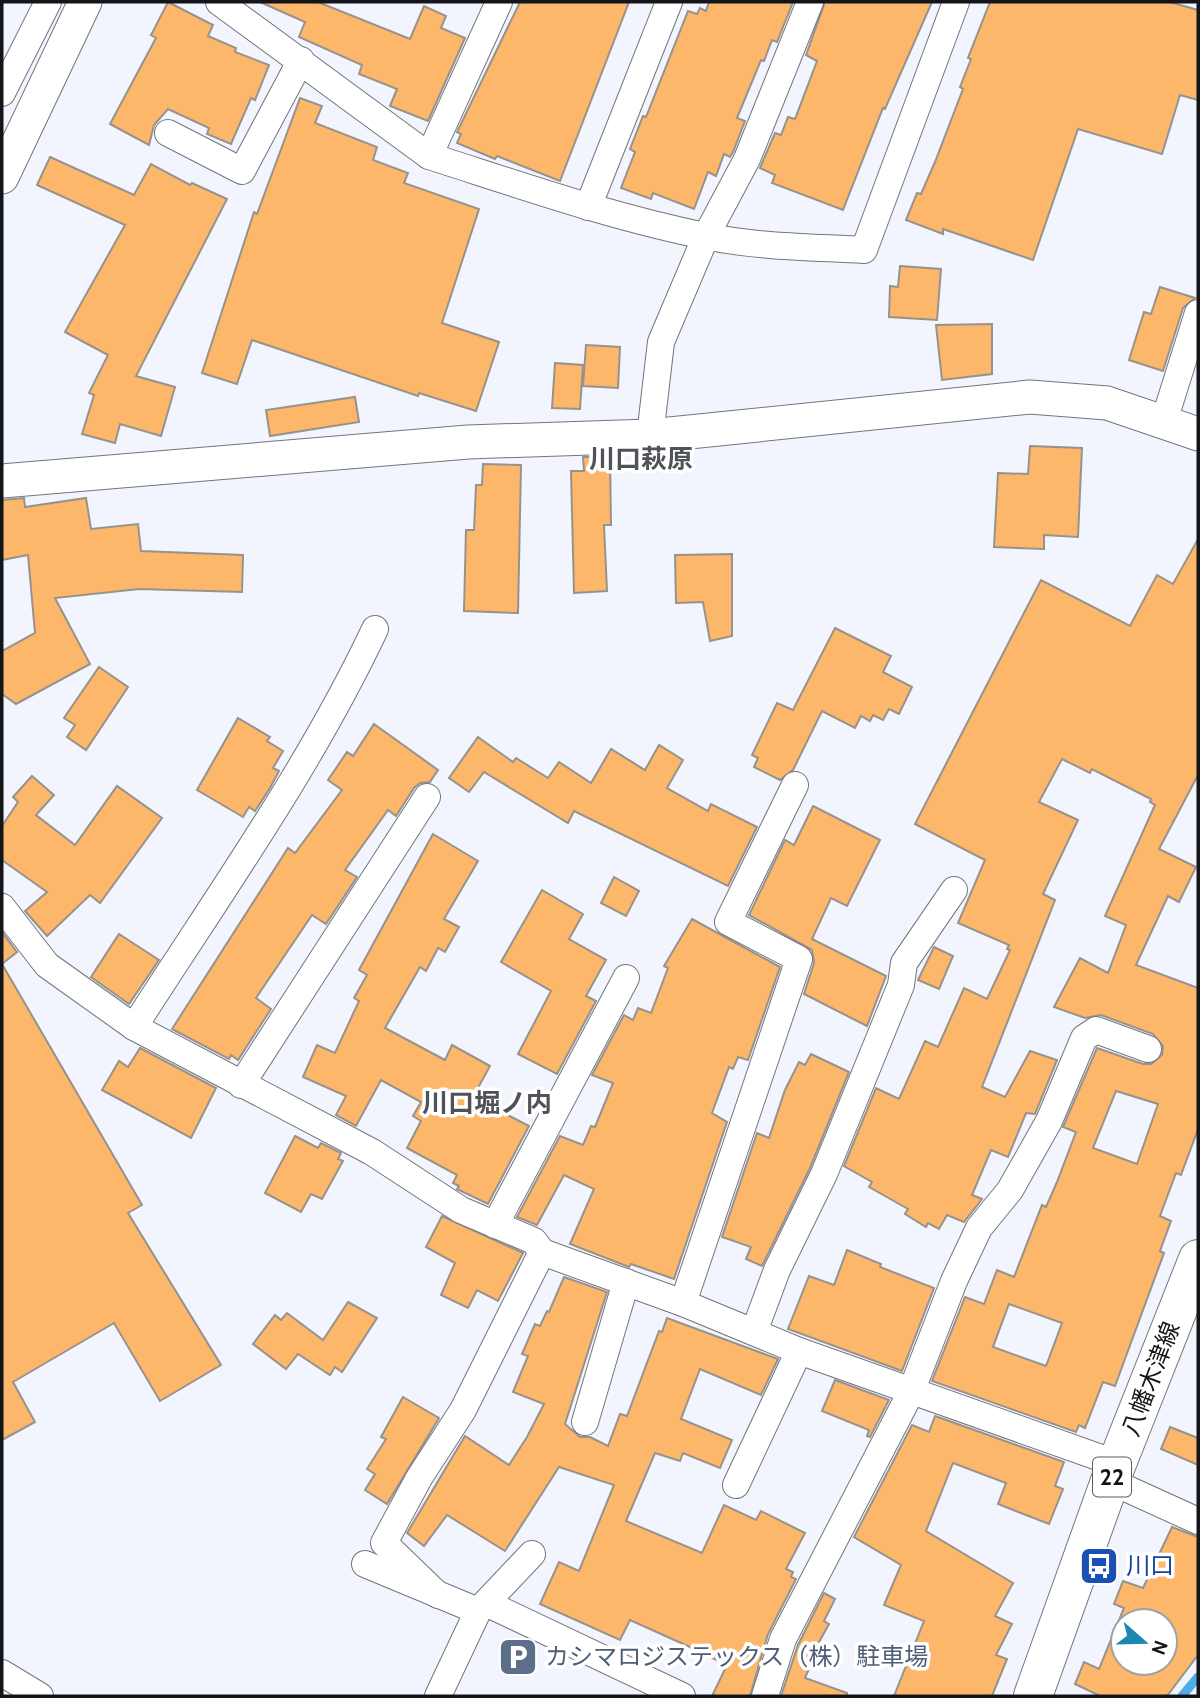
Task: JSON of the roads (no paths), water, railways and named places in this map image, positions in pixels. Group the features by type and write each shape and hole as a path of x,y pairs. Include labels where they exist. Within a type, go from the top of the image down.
{"main road":[{"name":"八幡木津線","path":"1033,1696 1114,1473 1198,1259"}],"street":[{"path":"2,93 48,2"},
{"path":"2,177 85,2"},
{"path":"219,2 429,156 588,207 706,236 775,246 864,250 956,2"},
{"path":"429,156 499,2"},
{"path":"588,207 669,2"},
{"path":"650,436 661,342 706,236 747,159 810,2"},
{"path":"168,133 242,171 301,60"},
{"path":"1164,421 1198,313"},
{"path":"2,481 468,442 650,436 1030,397 1107,403 1198,434"},
{"path":"134,1027 295,776 348,686 375,629"},
{"path":"683,1303 799,959 728,922 795,785"},
{"path":"241,1085 427,797"},
{"path":"754,1332 776,1270 824,1174 901,985 904,963 954,890"},
{"path":"2,906 47,965 134,1027 372,1152 461,1210 534,1241 542,1252 683,1303 1114,1473 1198,1521"},
{"path":"495,1224 626,978"},
{"path":"765,1696 783,1639 911,1392 954,1282 979,1228 1010,1190 1049,1121 1084,1038 1096,1030 1148,1049"},
{"path":"438,1595 384,1542 419,1478 463,1410 542,1252"},
{"path":"585,1422 626,1282"},
{"path":"736,1485 799,1350"},
{"path":"438,1696 482,1607 532,1554"},
{"path":"365,1564 438,1595 482,1607 682,1696"},
{"path":"2,1673 40,1696"}],"waterway":[{"path":"1182,1696 1198,1677"}],"place":[{"name":"川口","path":"1099,1566"},
{"name":"カシマロジステックス（株）駐車場","path":"518,1657"}],"district":[{"name":"川口萩原","path":"641,459"},
{"name":"川口堀ノ内","path":"487,1103"}]}
